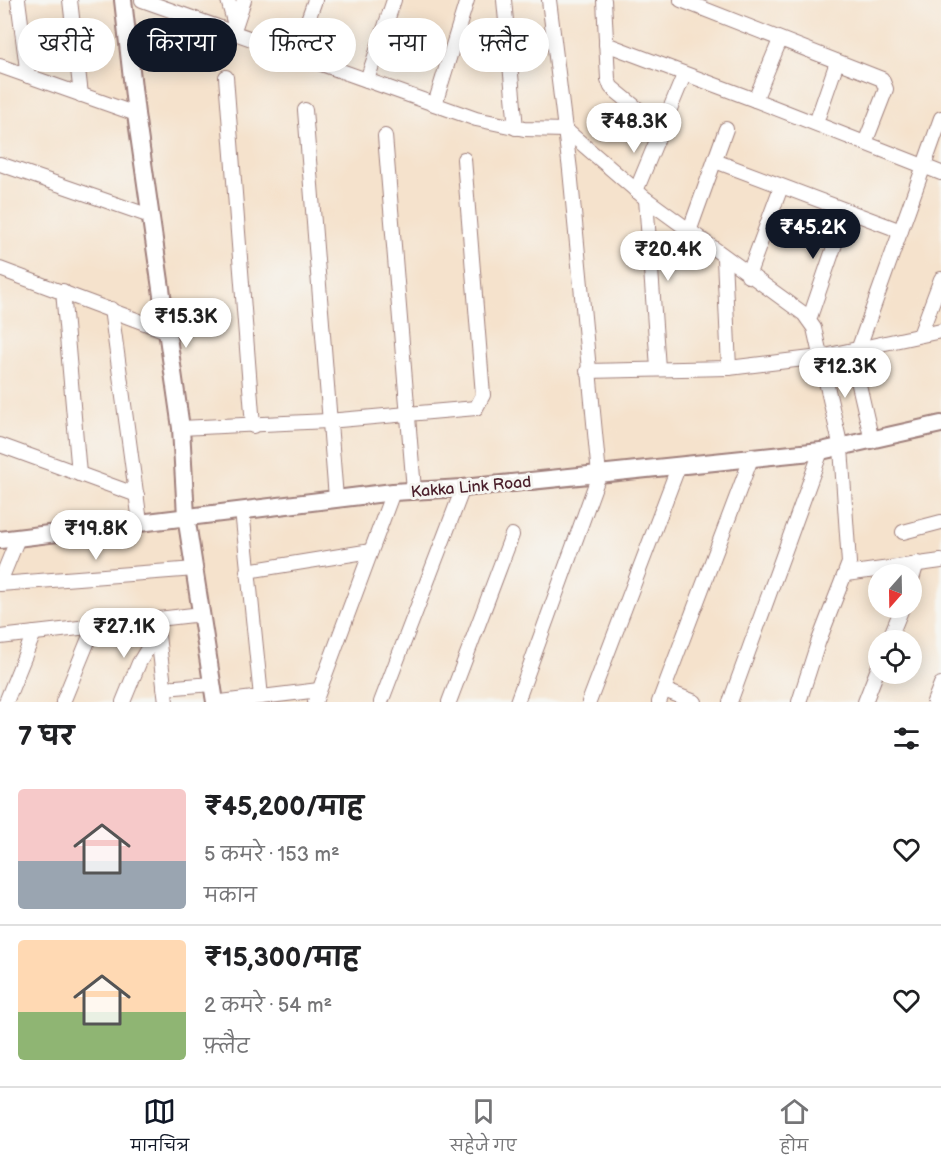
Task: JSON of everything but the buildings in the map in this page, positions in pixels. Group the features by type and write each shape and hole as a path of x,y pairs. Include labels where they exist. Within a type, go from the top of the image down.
{"street":[{"path":"18,0 28,76"},
{"path":"70,0 81,95"},
{"path":"123,0 136,114 180,428 186,516 214,702"},
{"path":"142,0 173,6 205,18"},
{"path":"228,0 232,18"},
{"path":"237,20 244,0"},
{"path":"309,18 315,0"},
{"path":"367,80 394,0"},
{"path":"435,104 466,0"},
{"path":"504,0 516,128"},
{"path":"517,702 599,474 587,371 566,130 549,0"},
{"path":"604,0 608,79 611,87 661,128"},
{"path":"681,0 885,81 886,89 865,143"},
{"path":"755,100 780,40"},
{"path":"606,44 941,173"},
{"path":"816,123 837,62"},
{"path":"0,66 136,114"},
{"path":"343,72 487,122 516,128 566,130 641,195 690,229 724,258 810,320"},
{"path":"658,368 641,195 661,128 684,75"},
{"path":"226,77 253,426"},
{"path":"305,110 328,422 336,498"},
{"path":"872,441 858,376 858,350 941,118"},
{"path":"690,229 726,129"},
{"path":"385,136 414,490"},
{"path":"180,428 328,422 476,408 483,399 464,159"},
{"path":"715,160 846,212 901,231"},
{"path":"0,164 150,216"},
{"path":"748,276 781,187"},
{"path":"799,702 818,643 846,574 848,545 841,448 810,320 846,212"},
{"path":"724,258 729,368"},
{"path":"0,269 166,331"},
{"path":"920,335 941,279"},
{"path":"63,291 79,474"},
{"path":"111,309 140,522"},
{"path":"587,371 729,368 820,357 941,331"},
{"name":"Kakka Link Road","path":"0,540 336,498 414,490 463,488 752,456 821,451 941,424"},
{"path":"0,445 137,495"},
{"path":"730,702 821,451"},
{"path":"695,702 661,696 752,456"},
{"path":"589,702 679,465"},
{"path":"381,702 463,488"},
{"path":"221,702 261,697 317,696 393,492"},
{"path":"242,510 261,697"},
{"path":"903,532 941,522"},
{"path":"449,702 512,535"},
{"path":"18,538 0,583 195,569"},
{"path":"247,571 371,551"},
{"path":"846,574 941,561"},
{"path":"0,637 94,626 156,626 202,614"},
{"path":"63,702 94,626"},
{"path":"156,626 165,695 212,684"},
{"path":"123,702 156,626"},
{"path":"6,702 34,633"},
{"path":"865,702 872,684"},
{"path":"934,702 941,684"}]}
